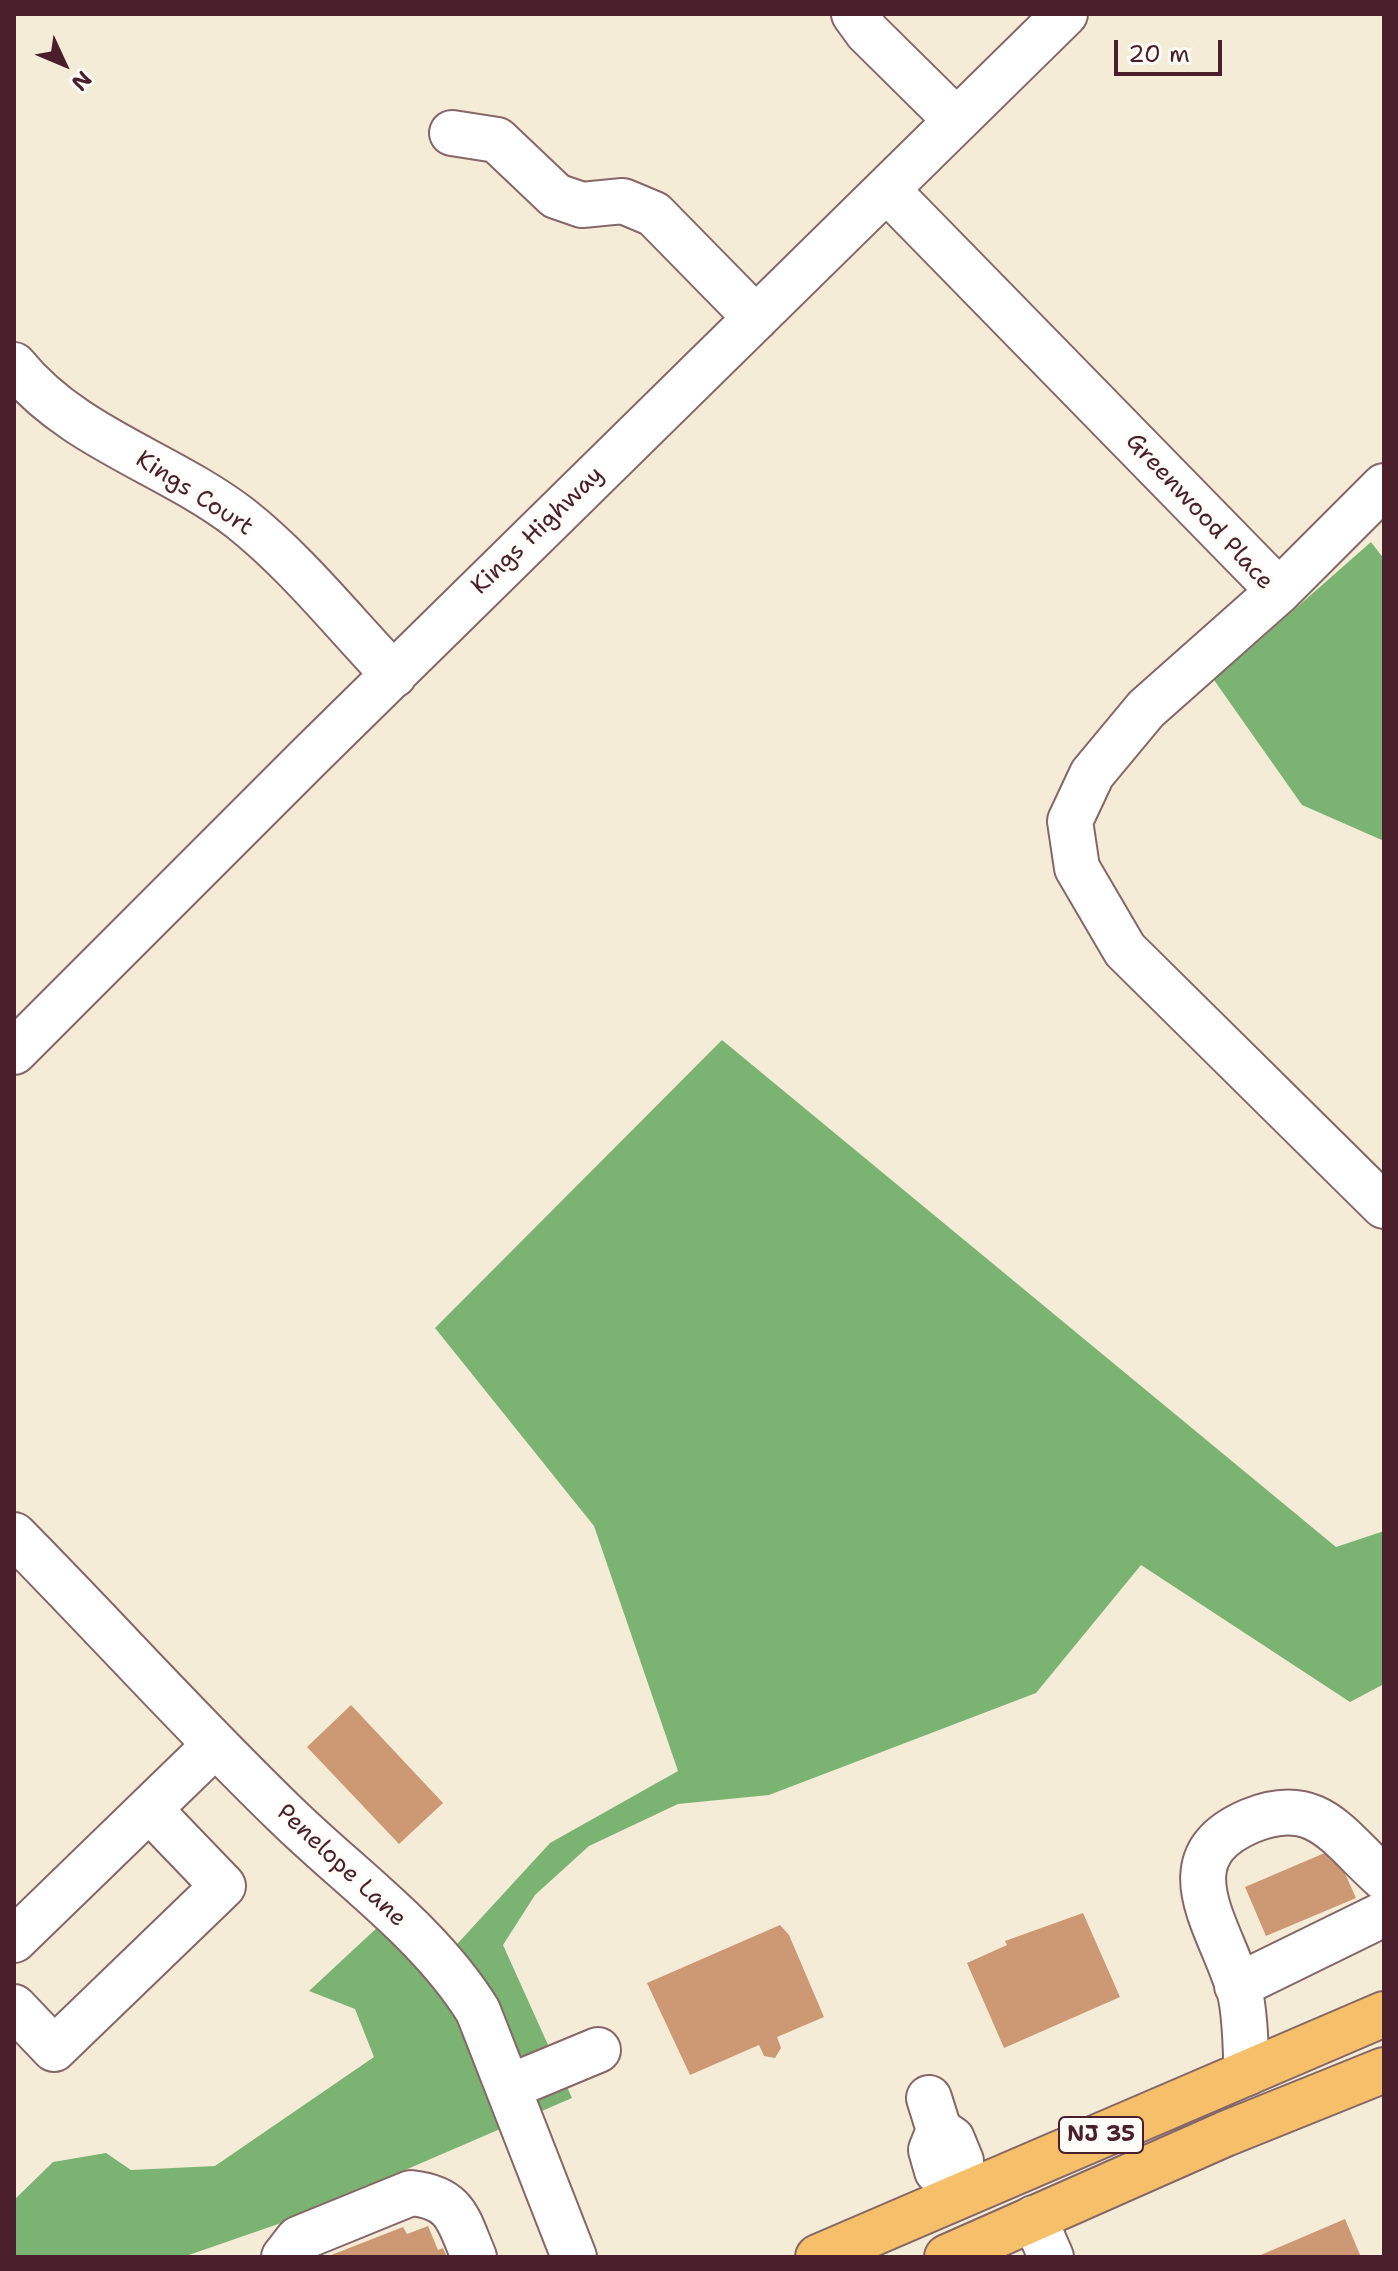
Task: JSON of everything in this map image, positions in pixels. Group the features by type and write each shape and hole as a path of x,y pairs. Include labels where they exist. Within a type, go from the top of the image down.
{"highway":[{"name":"NJ 35","path":"818,2257 955,2184 1247,2073 1384,2014"},
{"name":"NJ 35","path":"947,2257 1042,2238 1225,2134 1384,2070"}],"street":[{"path":"854,14 867,32 955,119"},
{"name":"Kings Highway","path":"14,1052 888,191 955,119 1065,14"},
{"path":"452,133 497,140 556,196 582,205 623,201 654,214 756,318"},
{"name":"Greenwood Place","path":"888,191 1279,591 1146,709 1092,774 1070,821 1077,868 1125,950 1384,1206"},
{"name":"Kings Court","path":"14,365 58,408 84,427 240,518 394,675"},
{"path":"1279,591 1384,486"},
{"name":"Penelope Lane","path":"14,1535 214,1746 423,1941 457,1981 478,2011 574,2257"},
{"path":"14,1940 214,1746"},
{"path":"14,2007 54,2049 223,1886 149,1809"},
{"path":"1247,2073 1237,1986 1208,1909 1200,1873 1212,1845 1230,1830 1268,1814 1292,1812 1317,1817 1333,1827 1384,1878"},
{"path":"1237,1986 1384,1914"},
{"path":"509,2087 598,2050"},
{"path":"934,2114 931,2150 937,2171 955,2184"},
{"path":"284,2257 298,2239 411,2193 430,2195 453,2207 474,2257"}],"green space":[{"path":"1371,542 1384,559 1384,841 1302,805 1214,680"},
{"path":"722,1040 1336,1547 1384,1531 1384,1684 1350,1702 1141,1565 1036,1693 769,1795 678,1804 589,1846 535,1895 503,1945 572,2098 287,2221 183,2257 14,2257 14,2200 53,2162 106,2153 131,2170 215,2166 374,2057 355,2009 309,1991 381,1924 436,1967 550,1843 678,1771 594,1526 435,1328"}],"building":[{"path":"351,1705 443,1803 399,1844 307,1747"},
{"path":"1334,1849 1356,1898 1266,1936 1245,1887"},
{"path":"1083,1913 1120,1997 1004,2048 967,1963 1007,1945 1005,1941"},
{"path":"780,1925 789,1935 824,2017 777,2037 781,2048 775,2058 764,2056 759,2045 690,2075 647,1983"},
{"path":"1345,2219 1361,2257 1256,2257"},
{"path":"428,2226 438,2250 443,2248 447,2257 326,2257 403,2227 407,2234"}]}
